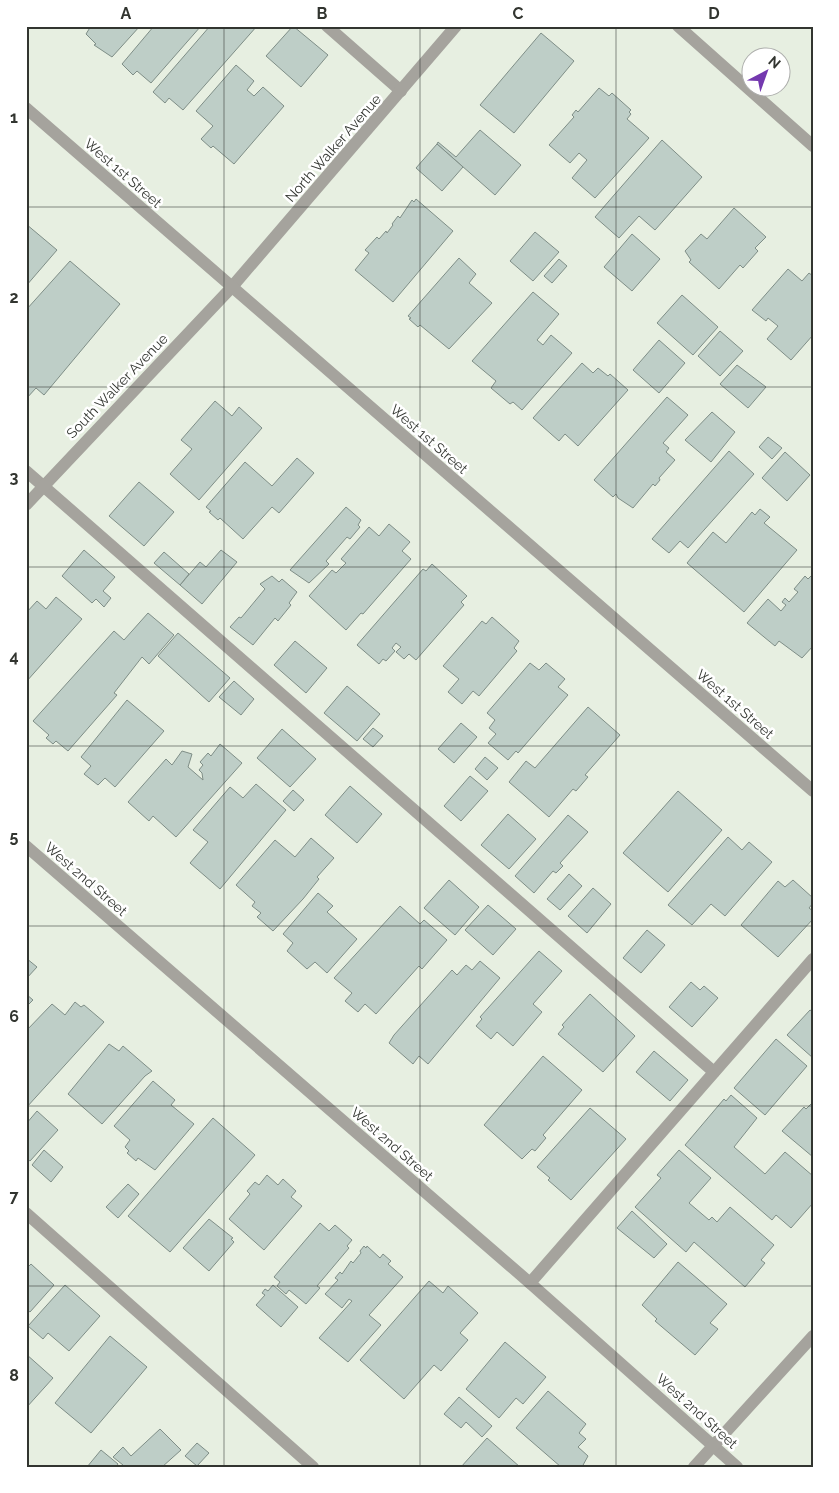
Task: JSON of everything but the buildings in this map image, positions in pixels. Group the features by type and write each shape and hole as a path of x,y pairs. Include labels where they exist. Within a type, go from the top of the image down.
{"street":[{"path":"327,26 401,90"},
{"name":"North Walker Avenue","path":"231,288 456,26"},
{"path":"678,26 813,146"},
{"name":"West 1st Street","path":"26,108 231,288 813,791"},
{"name":"South Walker Avenue","path":"26,505 231,288"},
{"path":"26,471 714,1072"},
{"name":"West 2nd Street","path":"26,846 530,1283 737,1467"},
{"path":"530,1283 813,959"},
{"path":"26,1213 312,1467"},
{"path":"694,1467 813,1336"}]}
